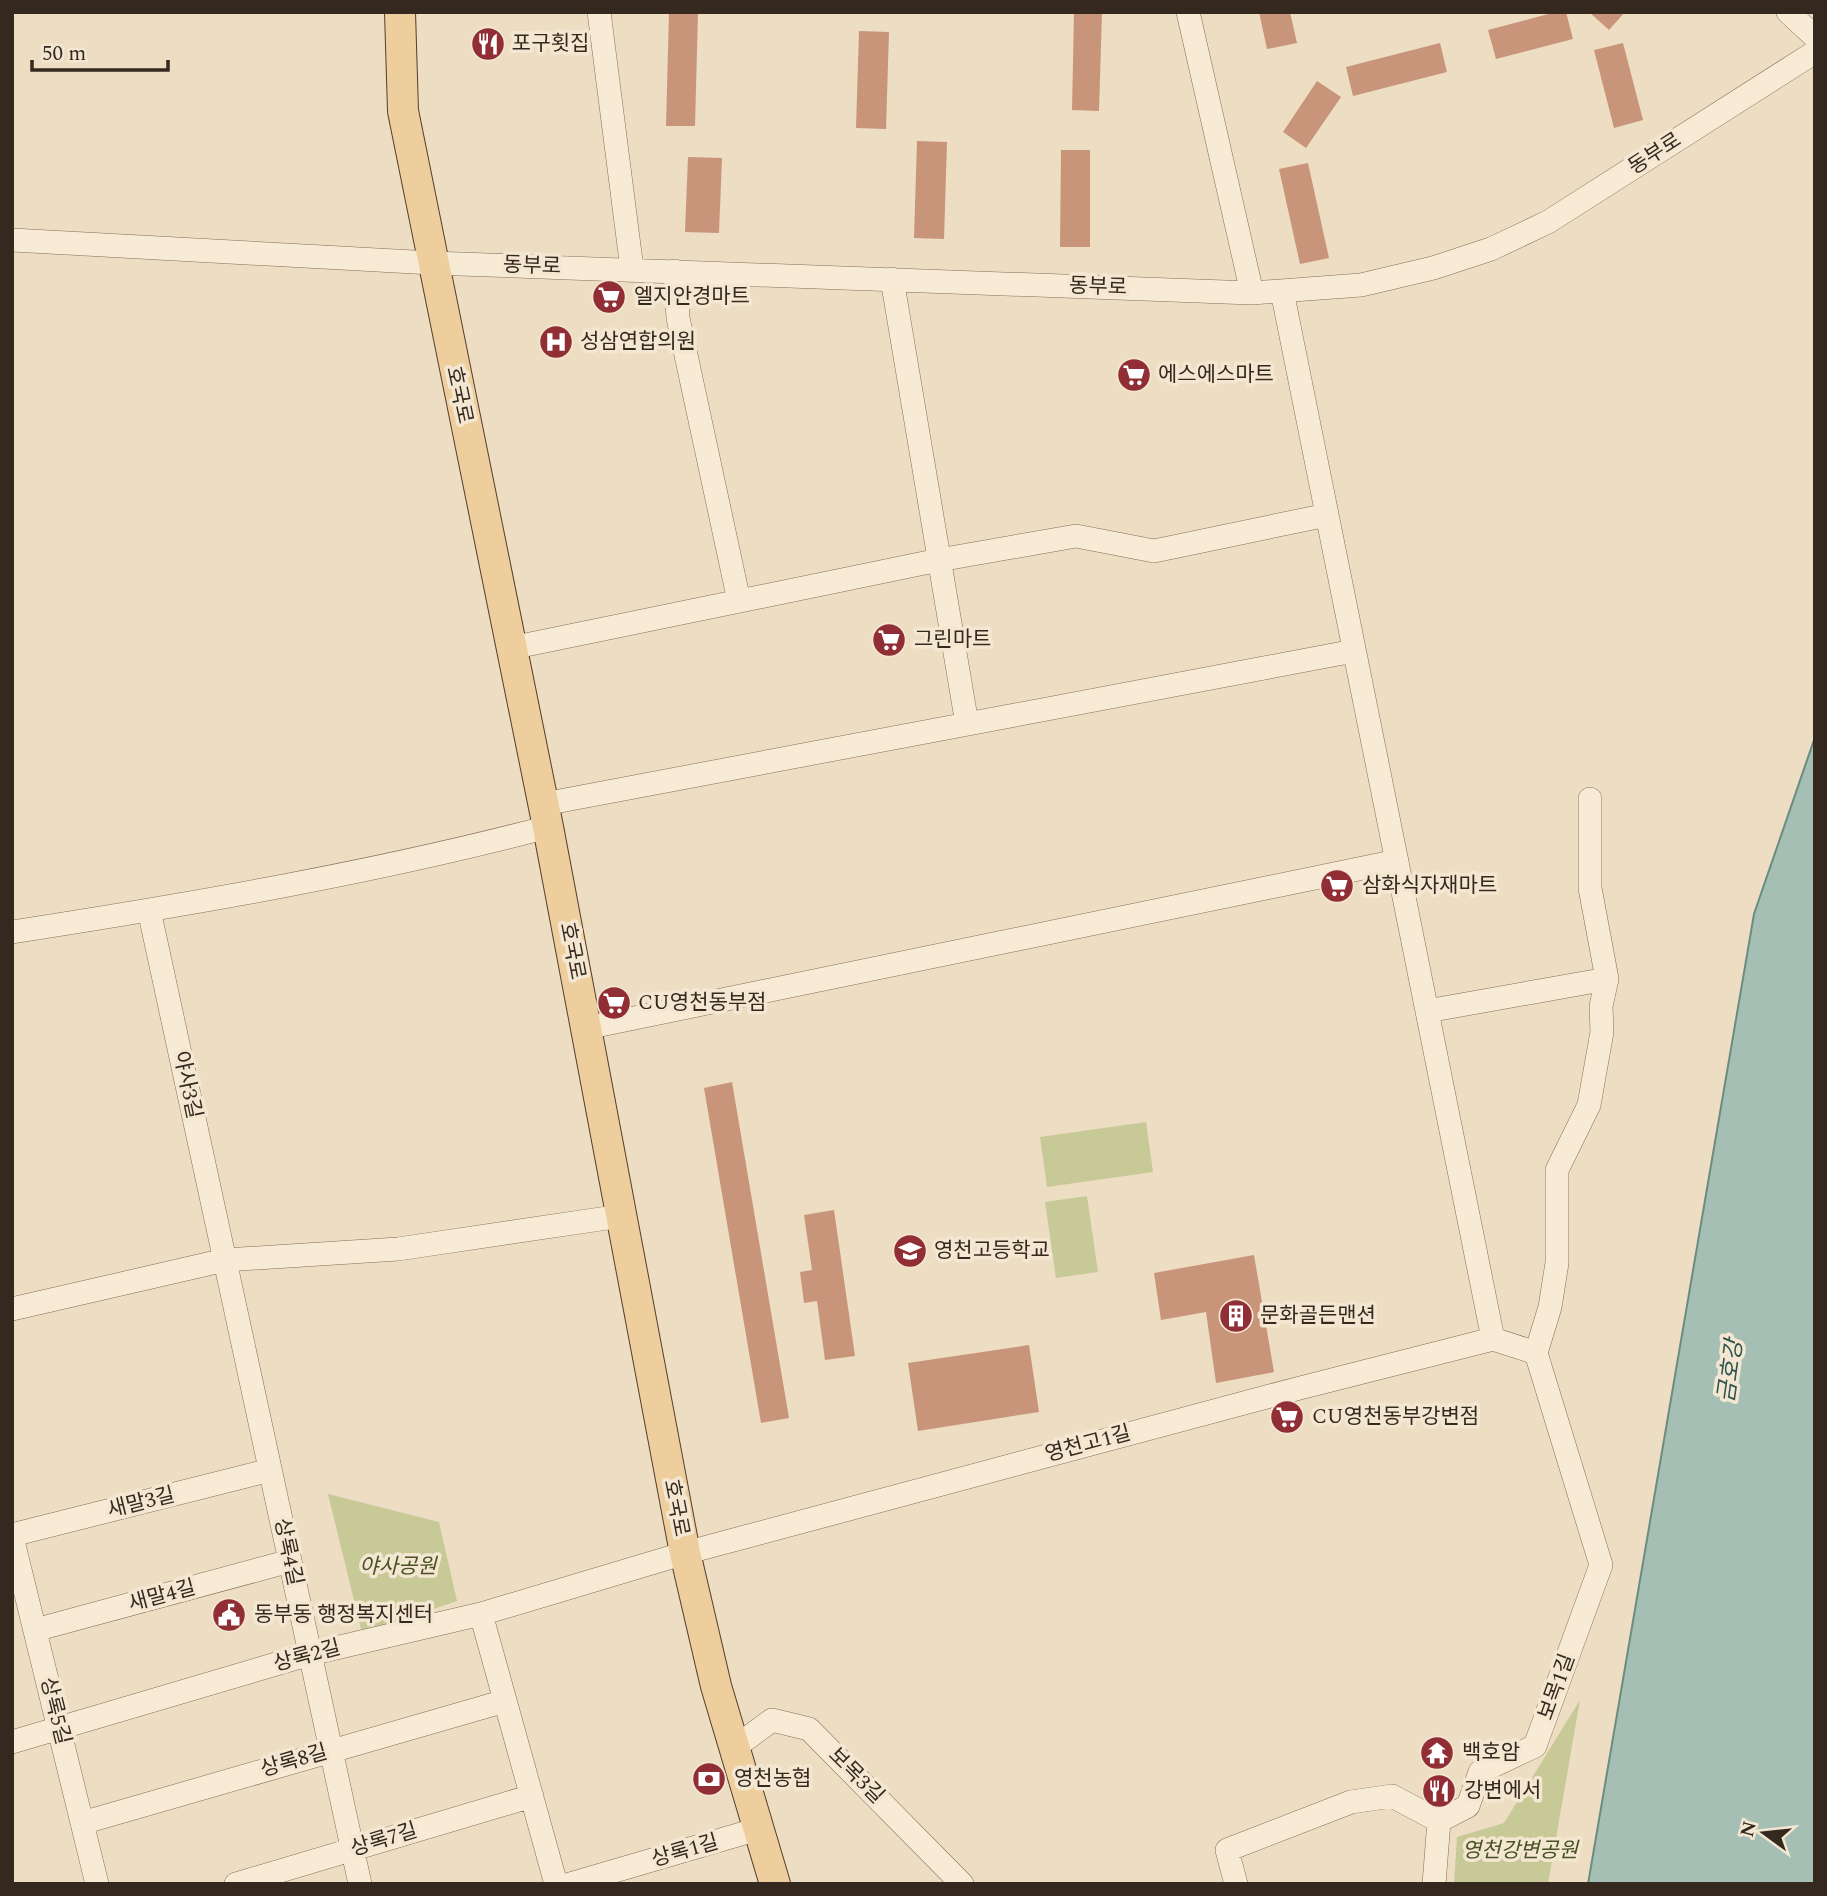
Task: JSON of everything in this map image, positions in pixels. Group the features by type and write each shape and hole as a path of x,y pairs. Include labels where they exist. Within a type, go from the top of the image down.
{"main road":[{"name":"호국로","path":"400,12 403,111 546,815 685,1553 716,1686 775,1884"}],"street":[{"path":"599,12 632,269"},
{"path":"1188,12 1252,293"},
{"path":"1788,12 1815,37"},
{"name":"동부로","path":"12,240 432,263 1252,293 1361,285 1433,268 1491,249 1548,222 1815,52"},
{"path":"675,271 678,318 739,601"},
{"path":"892,279 967,724"},
{"path":"1282,291 1493,1339 1536,1353 1550,1307 1557,1263 1557,1170 1589,1105 1602,1032 1601,1006 1607,979 1590,888 1590,799"},
{"path":"511,648 939,560 1076,536 1154,551 1327,514"},
{"path":"12,932 149,910 466,848 546,815 967,724 1354,650"},
{"path":"586,1028 1397,861"},
{"name":"야사3길","path":"149,910 225,1260"},
{"path":"1427,1011 1607,979"},
{"path":"12,1309 225,1260 398,1249 621,1216"},
{"name":"상록4길","path":"225,1260 360,1884"},
{"name":"영천고1길","path":"685,1553 1287,1391 1493,1339"},
{"name":"보목1길","path":"1439,1821 1468,1806 1480,1772 1535,1746 1601,1565 1536,1353"},
{"name":"새말3길","path":"12,1536 270,1470"},
{"name":"상록5길","path":"12,1536 97,1884"},
{"name":"상록2길","path":"12,1742 310,1654 481,1614 685,1553"},
{"name":"새말4길","path":"35,1630 290,1561"},
{"path":"481,1614 556,1884"},
{"name":"상록8길","path":"82,1823 505,1701"},
{"name":"보목3길","path":"734,1748 772,1720 809,1729 962,1884"},
{"name":"상록7길","path":"236,1884 532,1796"},
{"path":"1236,1884 1227,1850 1351,1802 1392,1796 1439,1821 1434,1884"},
{"name":"상록1길","path":"570,1884 758,1829"}],"green space":[{"path":"1146,1122 1153,1172 1047,1187 1040,1137"},
{"path":"1087,1196 1098,1272 1056,1278 1045,1202"},
{"name":"야사공원","path":"328,1494 439,1522 457,1601 362,1633"},
{"name":"영천강변공원","path":"1580,1700 1548,1884 1454,1884 1457,1837 1504,1823"}],"water":[{"name":"금호강","path":"1815,737 1815,1884 1588,1884 1754,914"}],"building":[{"path":"669,12 698,13 695,126 666,126"},
{"path":"1074,12 1102,12 1099,111 1072,110"},
{"path":"1259,12 1290,12 1297,43 1267,49"},
{"path":"1556,12 1566,12 1573,39 1496,59 1488,30"},
{"path":"1589,12 1625,12 1609,30"},
{"path":"859,31 889,32 886,129 856,128"},
{"path":"1440,43 1447,72 1353,96 1346,67"},
{"path":"1623,43 1643,120 1614,128 1594,50"},
{"path":"1317,81 1341,97 1306,148 1283,132"},
{"path":"917,141 947,142 944,239 914,238"},
{"path":"1061,150 1090,150 1090,247 1060,247"},
{"path":"688,157 722,158 719,233 685,232"},
{"path":"1308,163 1329,258 1300,264 1279,169"},
{"path":"732,1082 789,1418 761,1423 704,1088"},
{"path":"834,1210 855,1356 825,1360 817,1301 804,1303 800,1272 812,1270 804,1215"},
{"name":"문화골든맨션","path":"1254,1255 1274,1372 1216,1383 1206,1312 1161,1320 1154,1273"},
{"path":"1029,1345 1039,1412 918,1431 908,1363"}],"place":[{"name":"포구횟집","path":"488,44"},
{"name":"엘지안경마트","path":"609,297"},
{"name":"성삼연합의원","path":"556,342"},
{"name":"에스에스마트","path":"1134,375"},
{"name":"그린마트","path":"889,640"},
{"name":"삼화식자재마트","path":"1337,886"},
{"name":"CU영천동부점","path":"614,1003"},
{"name":"영천고등학교","path":"910,1251"},
{"name":"문화골든맨션","path":"1236,1316"},
{"name":"CU영천동부강변점","path":"1287,1417"},
{"name":"동부동 행정복지센터","path":"229,1615"},
{"name":"백호암","path":"1437,1753"},
{"name":"영천농협","path":"709,1779"},
{"name":"강변에서","path":"1439,1791"}]}
